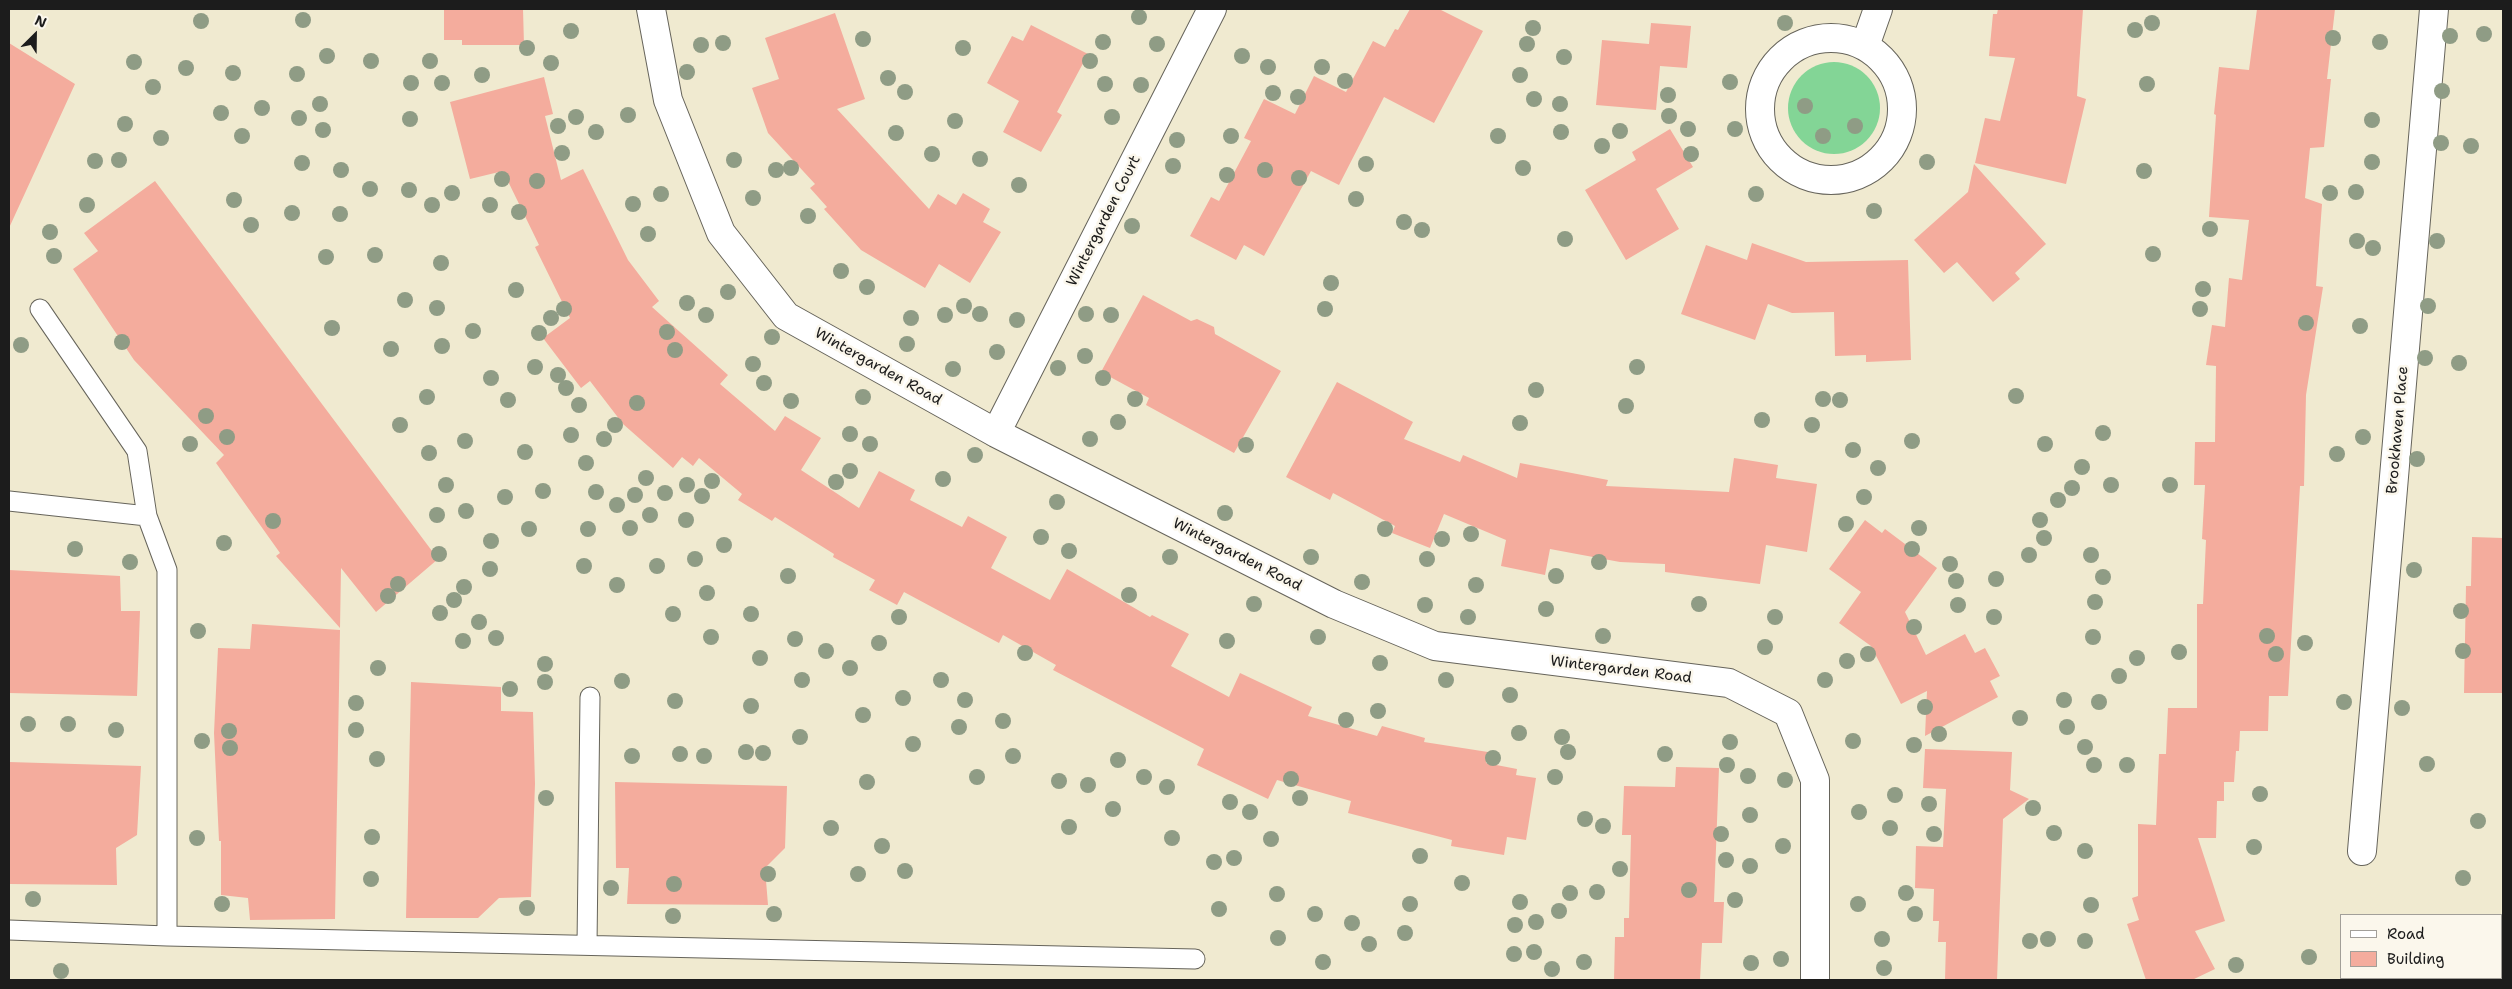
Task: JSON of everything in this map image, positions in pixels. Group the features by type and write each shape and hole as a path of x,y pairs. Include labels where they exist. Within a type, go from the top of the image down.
{"street":[{"name":"Wintergarden Road","path":"651,9 668,100 721,233 786,316 996,433 1334,604 1435,646 1729,683 1788,713 1815,780 1815,980"},
{"name":"Wintergarden Court","path":"996,433 1212,9"},
{"path":"1865,46 1878,9"},
{"name":"Brookhaven Place","path":"2362,851 2434,9"},
{"path":"1820,38 1844,38 1865,46 1884,61 1898,81 1903,105 1901,129 1890,151 1873,168 1851,178 1827,181 1804,175 1783,162 1769,144 1761,123 1760,100 1767,77 1780,59 1798,45 1820,38"}],"lane":[{"path":"40,309 137,451 146,516 167,570 166,936"},
{"path":"9,501 146,516"},
{"path":"588,945 590,698"},
{"path":"9,930 166,936 1195,959"}],"green space":[{"path":"1834,62 1852,66 1866,76 1876,90 1880,108 1876,126 1866,140 1852,150 1834,154 1816,150 1802,140 1792,126 1788,108 1792,90 1802,76 1816,66"}],"building":[{"path":"444,9 523,9 524,45 462,45 462,40 444,40"},
{"path":"1410,9 1439,9 1483,31 1434,123 1384,97 1339,185 1311,171 1264,256 1244,245 1236,260 1190,236 1211,197 1219,201 1251,141 1244,138 1264,99 1295,114 1314,76 1346,92 1373,41 1385,47 1395,29 1398,30"},
{"path":"1998,9 2083,9 2077,96 2086,99 2066,184 1975,163 1985,118 2000,121 2015,58 1989,56 1993,14 1997,14"},
{"path":"2257,9 2335,9 2327,79 2331,79 2324,147 2310,148 2305,198 2322,204 2316,286 2323,287 2306,395 2304,486 2300,486 2288,696 2269,696 2268,731 2240,731 2239,751 2236,751 2234,782 2224,782 2224,801 2217,801 2216,838 2198,838 2225,921 2195,931 2215,969 2192,980 2146,980 2127,924 2139,920 2132,898 2138,896 2138,824 2156,825 2159,754 2166,754 2168,708 2197,708 2197,604 2203,604 2206,540 2202,539 2205,485 2194,485 2195,442 2215,442 2216,366 2206,365 2212,325 2225,327 2229,278 2242,280 2249,220 2209,217 2216,115 2214,114 2219,67 2249,70"},
{"path":"835,13 865,99 837,109 929,209 938,194 956,205 963,193 990,209 983,222 1001,232 970,283 939,264 925,288 861,250 824,209 827,207 810,188 815,184 768,133 752,88 779,79 765,38"},
{"path":"1651,23 1691,26 1687,68 1660,66 1656,110 1596,105 1602,40 1649,44"},
{"path":"1031,25 1088,54 1057,112 1062,115 1041,152 1003,132 1019,101 987,83 1012,36 1023,41"},
{"path":"9,43 75,84 9,228"},
{"path":"544,77 553,114 545,116 561,180 583,169 628,260 659,301 652,307 728,375 720,384 775,431 785,416 821,438 801,470 859,508 879,471 915,490 910,500 962,527 968,516 1007,537 991,568 1050,600 1067,569 1150,617 1152,615 1189,634 1171,666 1229,697 1240,673 1312,707 1308,716 1377,736 1382,726 1425,738 1424,742 1488,752 1486,763 1517,769 1516,775 1536,778 1526,840 1507,837 1504,855 1451,846 1452,840 1348,813 1351,801 1277,780 1268,799 1197,765 1204,749 1053,670 1056,665 1003,635 999,643 904,592 897,605 869,590 875,580 833,557 834,554 775,517 772,521 738,500 742,494 699,458 693,466 682,457 673,468 623,424 590,381 581,388 543,338 570,318 535,247 539,245 503,171 470,179 450,102"},
{"path":"1670,129 1693,167 1656,189 1679,229 1626,260 1585,190 1636,160 1632,152"},
{"path":"1974,164 2046,244 2015,273 2020,279 1993,302 1957,262 1944,273 1914,240 1968,192"},
{"path":"155,181 438,559 376,612 341,568 340,628 276,556 280,553 216,463 224,455 134,360 73,269 98,251 84,233"},
{"path":"1752,243 1806,262 1908,260 1911,360 1866,362 1866,355 1835,356 1834,312 1792,313 1768,304 1755,340 1681,314 1706,245 1747,260"},
{"path":"1143,295 1191,321 1197,319 1214,327 1215,334 1281,371 1234,453 1146,405 1149,398 1101,372"},
{"path":"1337,382 1413,422 1404,439 1460,462 1463,455 1517,478 1520,463 1608,480 1606,486 1729,492 1734,458 1778,465 1776,478 1817,484 1807,552 1766,545 1760,584 1665,572 1665,564 1620,562 1550,549 1545,575 1501,566 1506,540 1444,514 1430,548 1392,533 1395,526 1333,493 1330,500 1286,477"},
{"path":"1865,520 1882,533 1885,529 1937,568 1905,612 1926,655 1965,634 1975,653 1985,648 2000,676 1990,681 1998,697 1925,736 1927,691 1901,704 1871,646 1839,623 1861,592 1829,569"},
{"path":"2472,537 2503,538 2503,693 2464,693 2466,586 2471,586"},
{"path":"9,570 120,576 121,611 140,611 137,696 9,693"},
{"path":"252,624 340,630 335,919 250,920 248,898 221,895 221,841 219,841 214,733 218,648 250,649"},
{"path":"411,682 501,687 501,711 533,712 535,784 531,897 499,898 478,918 406,918"},
{"path":"1925,749 2012,752 2010,790 2029,799 2003,819 1997,980 1945,980 1946,942 1938,942 1939,921 1933,921 1934,889 1915,888 1916,846 1943,847 1946,789 1923,788"},
{"path":"9,762 141,766 137,835 116,848 117,885 9,884"},
{"path":"1676,767 1719,768 1714,902 1724,902 1722,943 1702,943 1700,980 1614,980 1615,937 1624,937 1624,918 1629,918 1631,835 1622,835 1624,786 1675,787"},
{"path":"615,782 787,786 785,848 765,868 768,905 627,904 629,868 616,868"}]}
